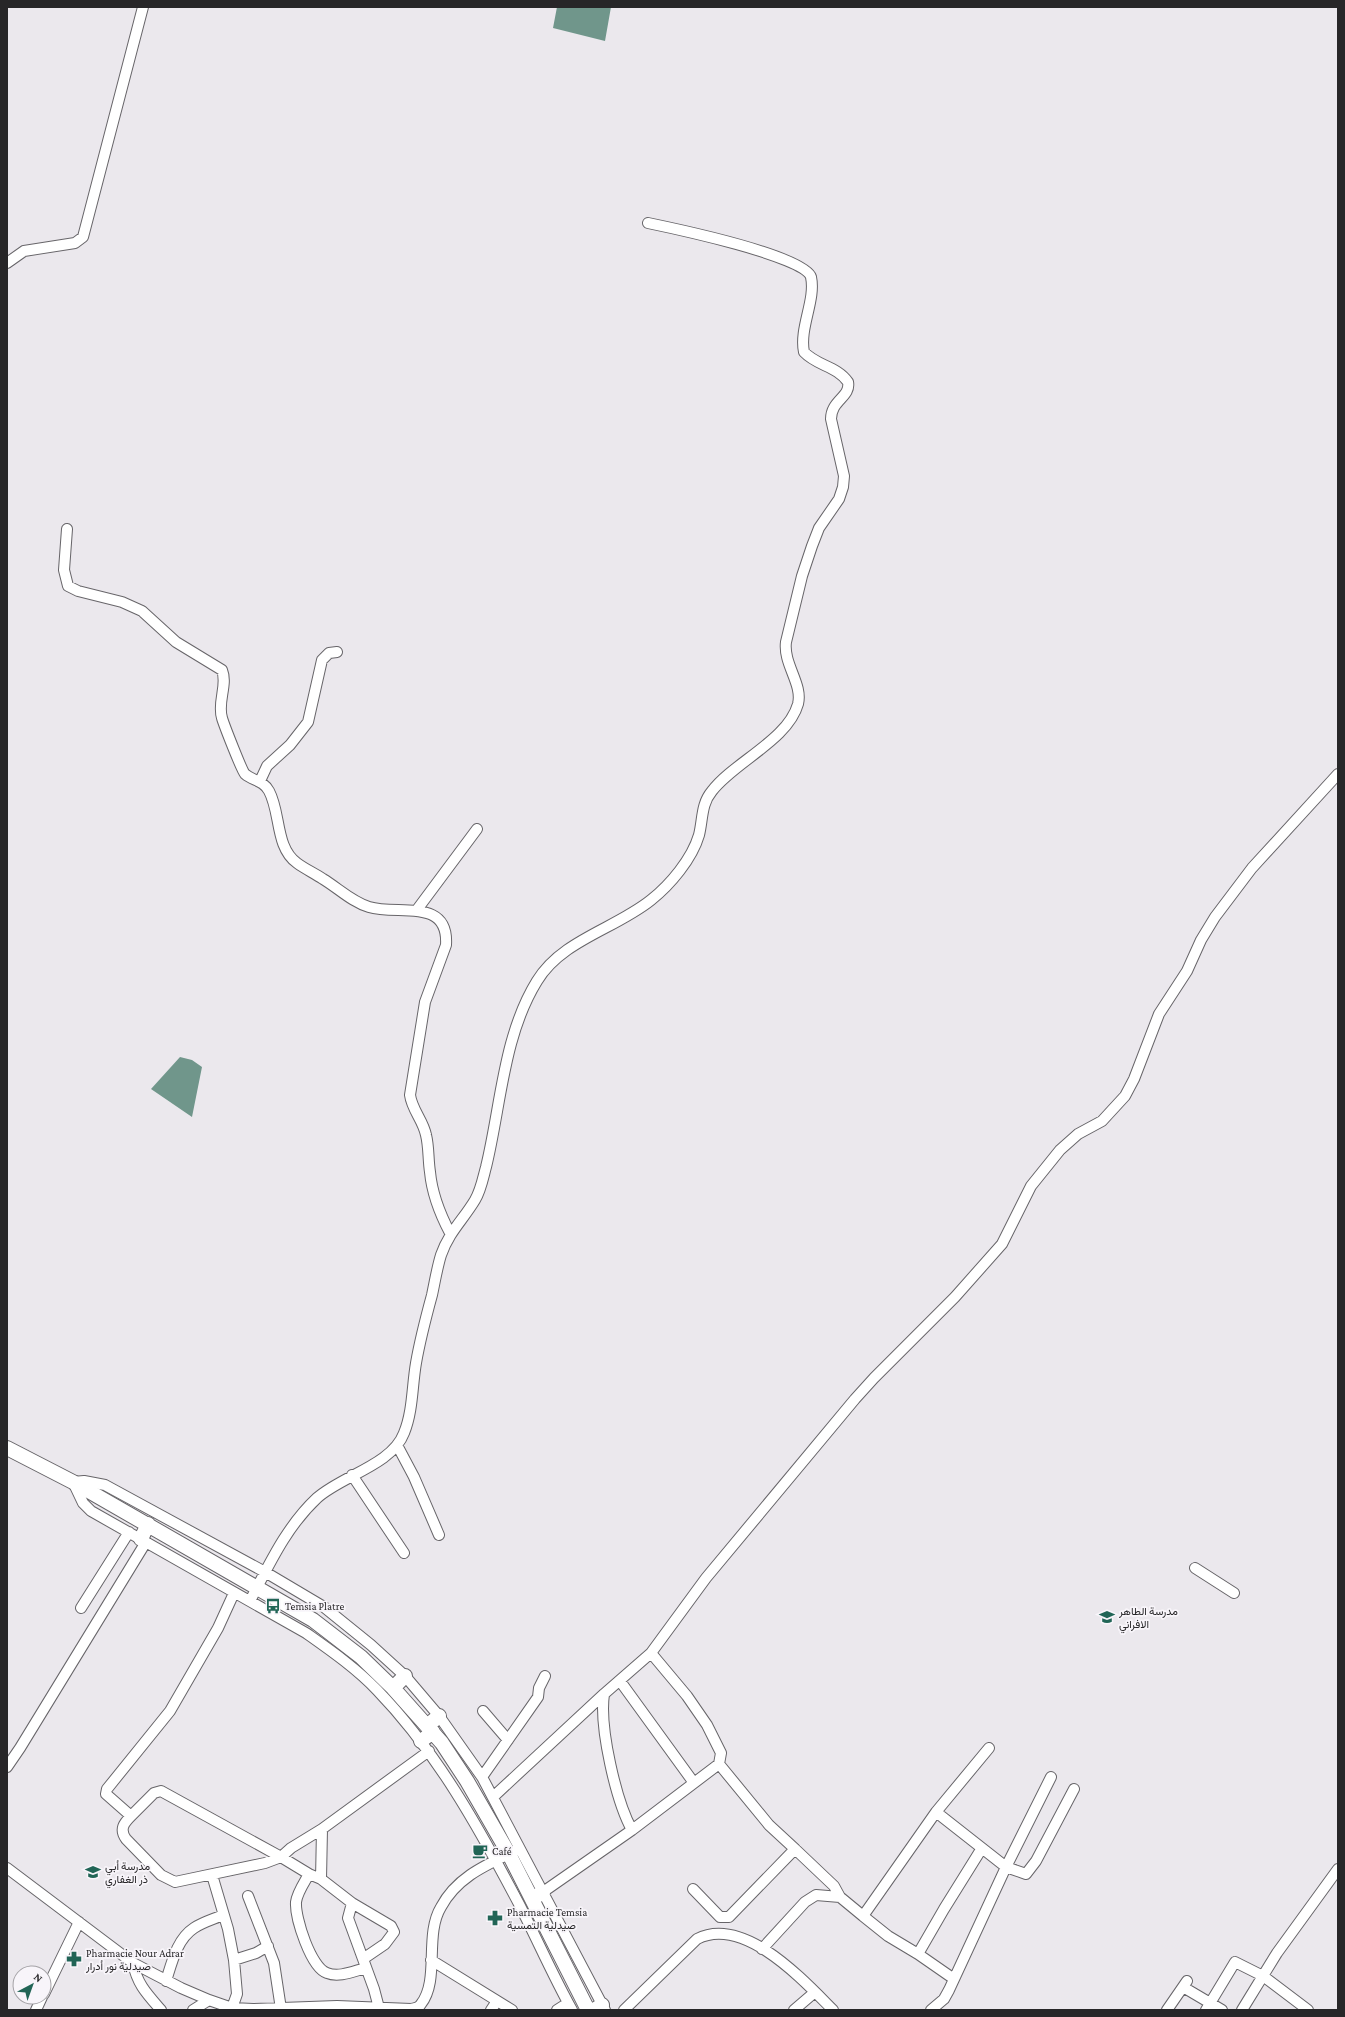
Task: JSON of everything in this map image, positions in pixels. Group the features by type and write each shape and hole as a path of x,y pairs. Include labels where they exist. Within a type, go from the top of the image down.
{"main road":[{"path":"7,1448 73,1482 148,1524 313,1620 361,1657 393,1688 430,1729 515,1851 538,1895 588,2010"},
{"path":"138,1538 148,1524"},
{"path":"393,1688 405,1676"},
{"path":"425,1746 430,1729 439,1716"}],"street":[{"path":"7,263 30,249 75,243 83,237 143,7"},
{"path":"250,1601 286,1535 309,1507 325,1491 385,1456 397,1445 405,1431 417,1357 440,1258 450,1233 469,1209 479,1192 489,1153 508,1056 522,1013 536,982 556,958 630,915 664,889 696,842 703,806 712,791 722,779 776,736 795,710 799,696 786,659 786,642 802,576 812,546 819,528 842,493 844,476 831,419 831,411 846,392 848,385 845,378 838,372 812,359 804,352 804,335 811,285 809,273 796,264 771,254 696,232 648,223"},
{"path":"67,529 64,570 68,586 78,591 122,602 142,611 176,642 222,670 224,677 220,705 223,722 242,770 248,776 260,781 269,791 284,846 292,859 362,904 377,909 416,911 439,918 444,923 447,936 446,945 425,1002 410,1095 411,1102 426,1134 432,1183 439,1212 450,1233"},
{"path":"260,781 268,766 290,745 308,722 322,660 329,653 337,652"},
{"path":"493,1796 604,1694 651,1654 706,1578 855,1399 955,1297 998,1248 1006,1237 1031,1186 1051,1160 1078,1134 1102,1121 1125,1096 1134,1079 1159,1014 1188,971 1201,940 1216,917 1252,868 1338,774"},
{"path":"416,911 477,829"},
{"path":"397,1445 414,1477 440,1536"},
{"path":"352,1475 404,1553"},
{"path":"7,1868 133,1962 166,1980 209,2000 232,2008 281,2009 337,2006 411,2009 419,2007 428,1990 434,1927 440,1907 463,1879 495,1861 515,1851 493,1796 482,1777 439,1716 405,1676 371,1644 324,1608 265,1572 105,1485 95,1482 73,1482 83,1502 91,1511 306,1633 376,1688 425,1746 454,1787 495,1861 519,1905 570,2007 557,2010"},
{"path":"81,1608 138,1538"},
{"path":"7,1767 20,1748 138,1538"},
{"path":"1195,1568 1234,1593"},
{"path":"131,1816 107,1795 106,1791 170,1711 218,1628 234,1593"},
{"path":"600,2008 538,1895 632,1830 719,1764 721,1753 707,1725 687,1696 651,1654"},
{"path":"482,1777 538,1698 539,1688 545,1676"},
{"path":"620,1681 694,1783"},
{"path":"604,1694 603,1710 608,1754 625,1818 632,1830"},
{"path":"484,1711 508,1740"},
{"path":"309,1874 296,1903 299,1923 312,1958 319,1968 327,1974 346,1973 364,1963 385,1944 394,1932 390,1926 352,1903 321,1879 309,1874 281,1857 162,1791 154,1793 122,1826 123,1835 167,1880 181,1882 265,1863 281,1857 291,1848 322,1829 425,1746"},
{"path":"863,1916 936,1812 989,1748"},
{"path":"719,1764 769,1825 834,1886 840,1897 888,1936 918,1954 954,1979"},
{"path":"930,2010 944,1999 1006,1867 1052,1777"},
{"path":"936,1812 1006,1867 1026,1874 1036,1861 1074,1789"},
{"path":"321,1879 322,1829"},
{"path":"918,1954 982,1848"},
{"path":"693,1889 720,1917 729,1917 795,1849"},
{"path":"1242,2010 1263,1976 1338,1869"},
{"path":"212,1875 228,1929 234,1960 237,1994 232,2008"},
{"path":"762,1949 812,1896 822,1894 840,1897"},
{"path":"248,1896 268,1946 277,1976 281,2009"},
{"path":"352,1903 348,1918 379,2008"},
{"path":"166,1980 172,1962 185,1936 196,1927 223,1915"},
{"path":"52,1978 79,1922"},
{"path":"624,2010 688,1946 708,1934 730,1934 762,1949 775,1957 834,2010"},
{"path":"234,1960 256,1953 268,1946"},
{"path":"431,1960 512,2010"},
{"path":"133,1962 136,1978 162,2010"},
{"path":"1208,2007 1236,1962 1263,1976 1308,2010"},
{"path":"1167,2010 1185,1984 1208,2007 1222,2010"},
{"path":"794,2010 815,1992"},
{"path":"193,2010 209,2000"},
{"path":"491,2010 497,2001"}],"shaded area":[{"path":"557,7 611,7 605,41 553,28"},
{"path":"180,1057 192,1060 202,1067 192,1117 151,1089"}],"place":[{"name":"Temsia Platre","path":"273,1606"},
{"name":"مدرسة الطاهر الافراني","path":"1107,1617"},
{"name":"Café","path":"480,1851"},
{"name":"مدرسة أبي ذر الغفاري","path":"93,1872"},
{"name":"Pharmacie Temsia صيدلية التمسية","path":"495,1918"},
{"name":"Pharmacie Nour Adrar صيدلية نور أدرار","path":"74,1959"}]}
